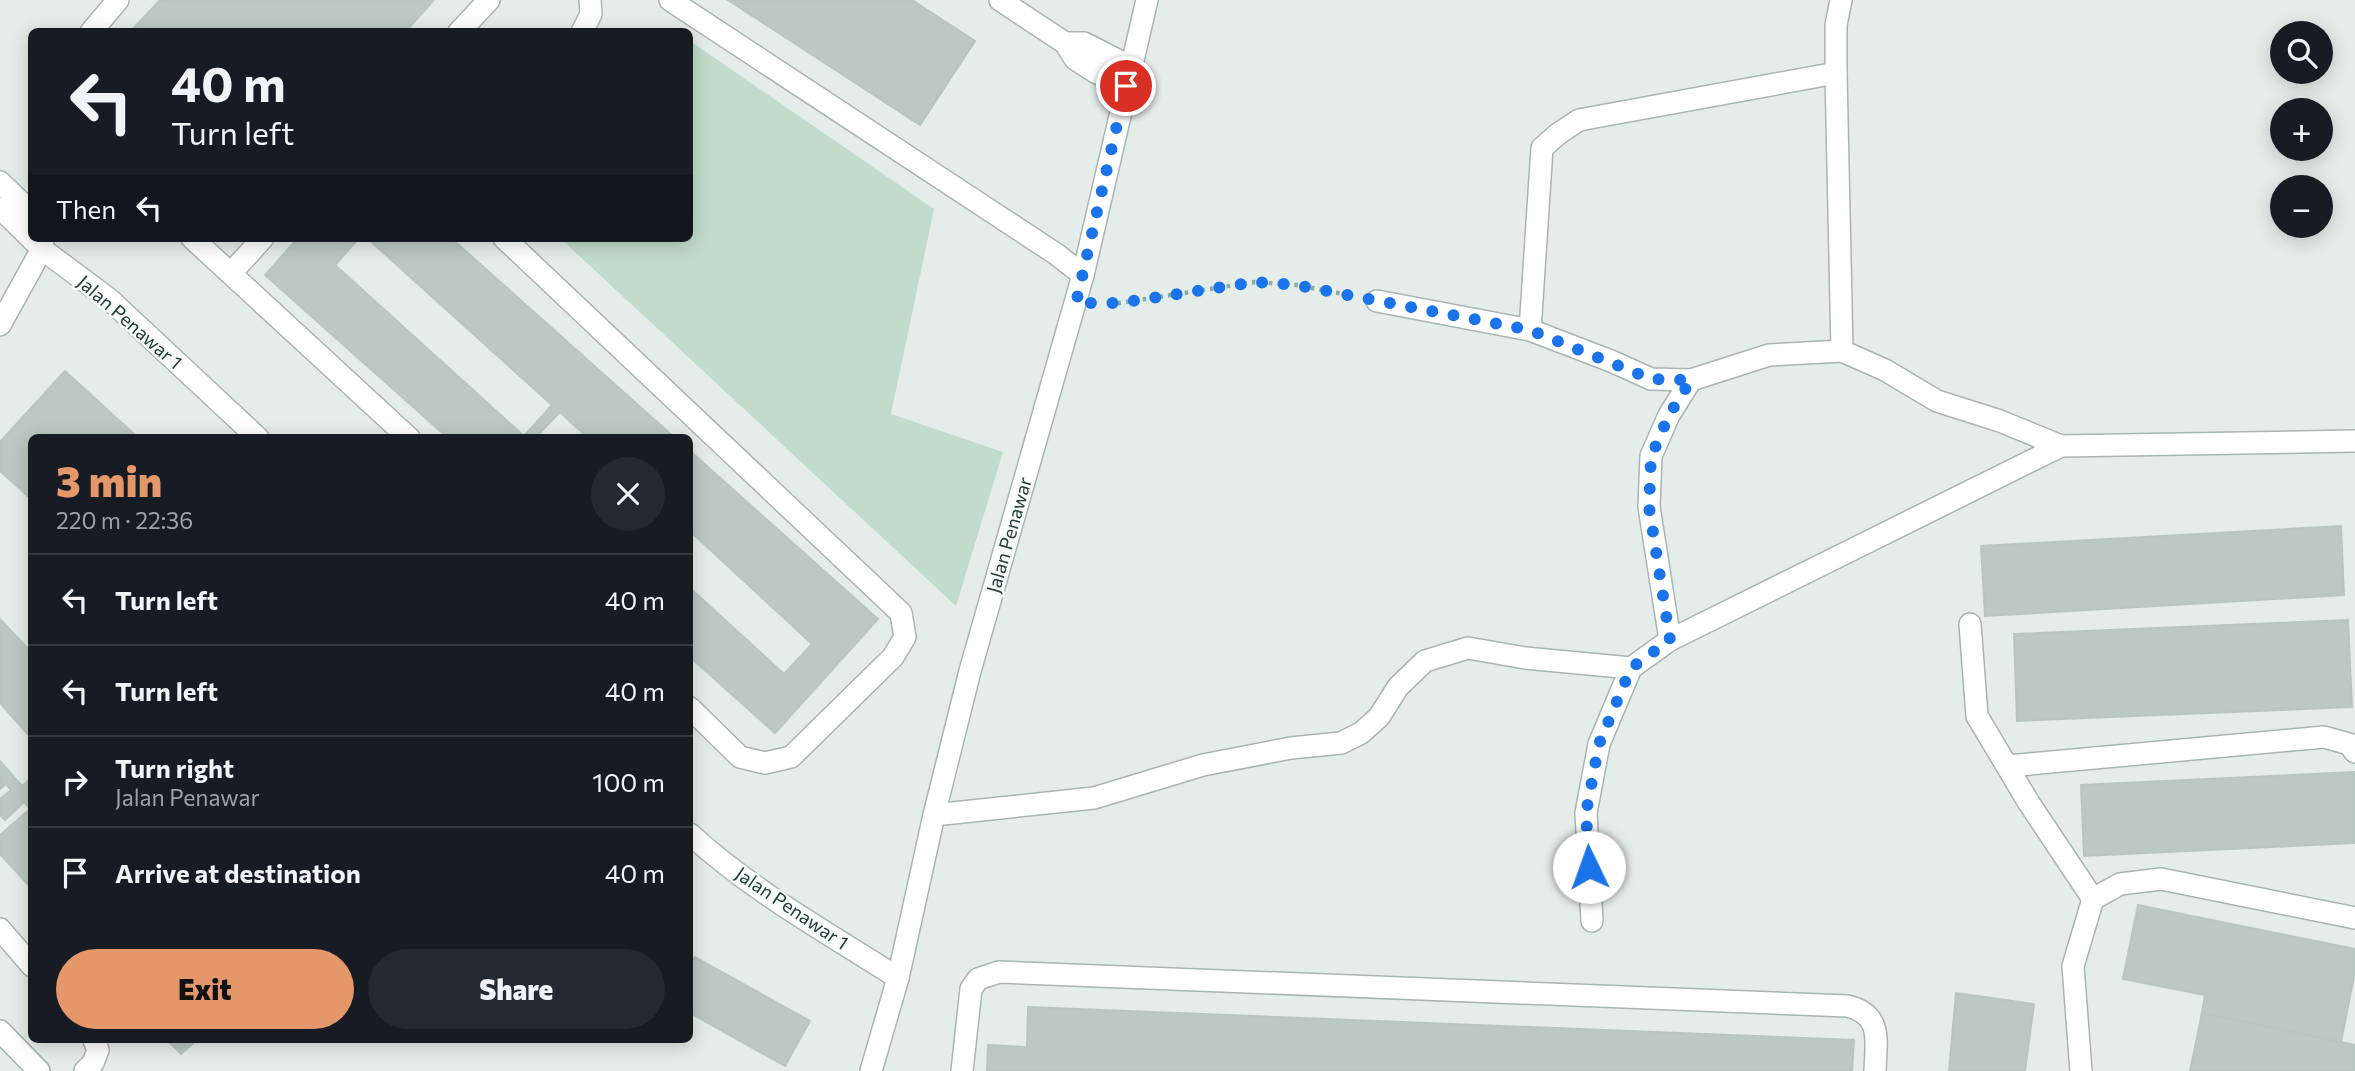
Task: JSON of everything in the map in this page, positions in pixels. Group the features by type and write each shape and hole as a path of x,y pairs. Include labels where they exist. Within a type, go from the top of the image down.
{"street":[{"path":"94,28 118,0"},
{"path":"463,28 489,0"},
{"path":"584,28 591,14 590,0"},
{"path":"670,0 1056,254 1083,275"},
{"path":"999,0 1065,43 1084,43 1129,76"},
{"name":"Jalan Penawar","path":"872,1071 898,978 934,814 970,671 1076,303 1147,0"},
{"path":"1841,0 1836,25 1836,73 1842,351"},
{"path":"1530,330 1542,148 1558,134 1579,120 1836,73"},
{"path":"0,183 28,209"},
{"name":"Jalan Penawar 1","path":"0,208 28,231"},
{"path":"196,242 405,434"},
{"path":"231,273 259,242"},
{"path":"508,242 901,613 905,637 893,657 791,758 765,763 740,757 693,711"},
{"path":"0,325 43,243"},
{"name":"Jalan Penawar 1","path":"43,243 110,299 254,434"},
{"path":"1377,301 1530,330 1651,379 1691,380 1769,355 1842,351 1885,370 1937,401 2000,421 2061,446 2355,441"},
{"path":"1670,640 1649,507 1651,457 1669,415 1691,380"},
{"path":"1592,921 1586,813 1599,744 1631,668 1670,640 2061,446"},
{"path":"1970,624 1978,716 2029,803 2093,899"},
{"path":"934,814 1094,798 1203,765 1291,748 1341,743 1361,733 1379,717 1398,687 1425,661 1468,648 1525,658 1631,668"},
{"path":"2008,766 2324,737 2349,744 2355,752"},
{"name":"Jalan Penawar 1","path":"693,837 712,854 772,897 898,978"},
{"path":"2081,1071 2073,966 2093,899 2120,884 2161,878 2355,918"},
{"path":"0,929 28,961"},
{"path":"962,1071 971,989 978,979 999,972 1847,1006 1868,1016 1874,1025 1875,1071"},
{"path":"0,1031 40,1071"},
{"path":"85,1071 93,1063 98,1050 95,1043"}],"path":[{"path":"1076,303 1120,303 1255,282 1296,285 1377,301"}],"green space":[{"path":"693,43 934,209 891,414 1003,452 956,606 564,242 693,242"}],"building":[{"path":"160,0 434,0 409,28 134,28"},
{"path":"728,0 912,0 975,41 920,125"},
{"path":"294,242 355,242 335,265 522,434 444,434 265,275"},
{"path":"371,242 455,242 671,434 584,434 560,412 539,434 526,434 552,405"},
{"path":"65,371 133,433 28,434 28,496 0,471 0,442"},
{"path":"693,454 878,619 775,733 693,660 693,591 784,674 812,644 693,534"},
{"path":"2341,526 2344,595 1985,616 1981,546"},
{"path":"0,619 28,649 28,734 0,703"},
{"path":"2348,620 2352,707 2017,721 2014,634"},
{"path":"0,761 22,786 28,781 28,807 24,802 5,820 0,815 0,799 11,790 6,784 0,789"},
{"path":"2354,772 2355,843 2084,856 2081,785"},
{"path":"28,811 28,885 0,854 0,835"},
{"path":"2138,905 2355,949 2355,971 2341,1042 2202,1013 2205,995 2123,979"},
{"path":"695,957 810,1021 785,1066 693,1015"},
{"path":"1956,993 2034,1004 2025,1071 1949,1071"},
{"path":"1028,1007 1854,1040 1852,1071 987,1071 988,1045 1027,1047"},
{"path":"2202,1013 2355,1045 2355,1071 2190,1071"},
{"path":"170,1043 194,1043 181,1054"}],"route":[{"path":"1126,86 1076,303 1120,303 1255,282 1296,285 1530,330 1611,360 1651,379 1691,380 1669,415 1651,457 1649,507 1670,640 1631,668 1599,744 1586,813 1589,867"}]}
